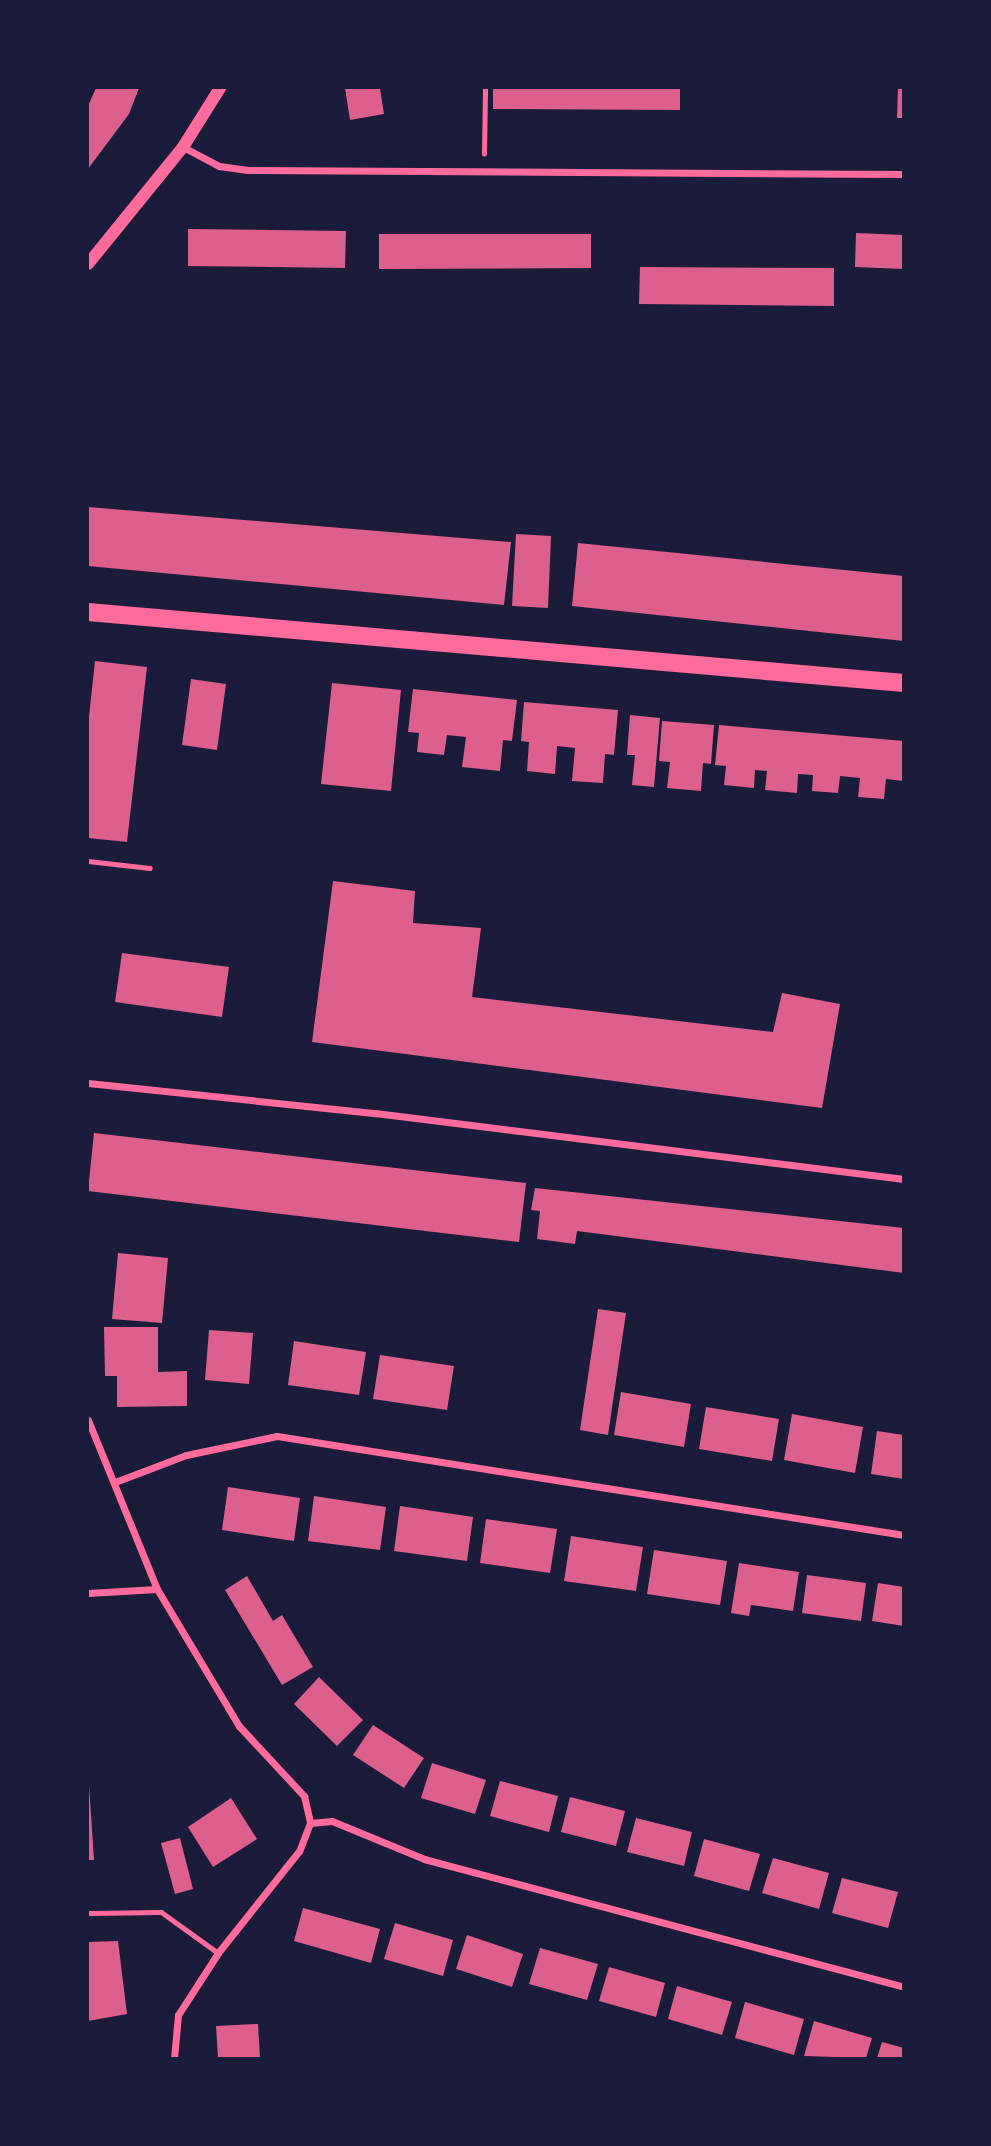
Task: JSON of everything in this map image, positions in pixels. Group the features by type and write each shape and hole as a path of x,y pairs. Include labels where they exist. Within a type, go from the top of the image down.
{"main road":[{"path":"88,612 904,683"}],"street":[{"path":"88,264 183,147 220,88"},
{"path":"183,147 219,166 248,170 484,169 904,174"},
{"path":"88,1083 375,1112 904,1179"},
{"path":"88,1420 157,1589 239,1726 303,1796 310,1823 299,1851 218,1953 178,2015 174,2059"},
{"path":"115,1482 186,1455 277,1436 904,1535"},
{"path":"88,1592 157,1589"},
{"path":"310,1823 332,1821 424,1859 904,1987"}],"lane":[{"path":"88,862 150,868"},
{"path":"88,1913 161,1912 218,1953"}],"path":[{"path":"484,169 485,88"}],"building":[{"path":"96,88 139,88 129,114 88,169 88,106"},
{"path":"345,88 380,88 384,114 350,120"},
{"path":"493,88 680,88 680,110 493,109"},
{"path":"898,88 904,88 904,118 897,118"},
{"path":"188,229 346,231 345,268 188,266"},
{"path":"856,233 904,235 904,269 855,267"},
{"path":"379,234 591,234 591,268 379,269"},
{"path":"640,267 834,268 834,306 639,304"},
{"path":"88,507 511,542 504,605 88,566"},
{"path":"516,534 551,536 548,608 512,606"},
{"path":"578,543 904,576 904,641 572,606"},
{"path":"95,661 147,667 127,842 88,838 88,726"},
{"path":"191,679 226,684 217,750 182,745"},
{"path":"332,683 401,690 391,791 321,784"},
{"path":"413,689 517,700 512,741 503,740 500,771 462,767 466,737 447,735 444,755 417,752 419,733 408,732"},
{"path":"524,702 618,710 614,755 605,754 603,783 572,781 575,748 557,746 555,774 527,771 529,742 521,741"},
{"path":"630,715 660,718 654,787 632,785 635,755 627,755"},
{"path":"662,721 714,725 711,764 703,763 701,791 667,788 670,762 659,761"},
{"path":"719,725 904,741 904,781 886,779 884,799 858,797 860,778 840,776 838,793 812,791 813,775 798,774 797,793 765,790 767,771 755,770 754,788 724,785 726,766 715,765"},
{"path":"333,881 415,891 413,923 481,928 472,997 773,1032 782,993 840,1004 822,1108 312,1042"},
{"path":"122,953 229,967 222,1017 115,1002"},
{"path":"94,1133 526,1183 519,1242 88,1191"},
{"path":"535,1188 904,1228 904,1273 577,1231 575,1244 537,1239 540,1211 531,1210"},
{"path":"118,1253 168,1258 162,1323 112,1319"},
{"path":"598,1309 626,1313 608,1435 580,1430"},
{"path":"104,1327 158,1327 158,1372 187,1371 187,1406 117,1407 117,1376 105,1376"},
{"path":"209,1330 253,1333 249,1384 205,1380"},
{"path":"294,1341 366,1352 359,1395 288,1385"},
{"path":"380,1355 454,1366 447,1410 373,1399"},
{"path":"621,1392 691,1404 684,1447 614,1435"},
{"path":"706,1407 779,1419 772,1461 699,1449"},
{"path":"792,1414 863,1427 855,1473 784,1460"},
{"path":"877,1431 904,1435 904,1479 871,1474"},
{"path":"228,1487 300,1498 294,1541 222,1530"},
{"path":"314,1496 386,1507 380,1550 308,1541"},
{"path":"400,1506 473,1517 467,1561 394,1551"},
{"path":"486,1519 557,1529 550,1573 480,1563"},
{"path":"571,1536 643,1547 636,1591 564,1581"},
{"path":"654,1550 727,1561 720,1605 647,1594"},
{"path":"739,1563 799,1572 793,1611 751,1605 749,1616 731,1613"},
{"path":"807,1575 866,1583 861,1621 802,1613"},
{"path":"247,1576 273,1621 282,1615 313,1667 282,1685 225,1590"},
{"path":"878,1583 904,1587 904,1626 872,1621"},
{"path":"319,1677 363,1720 337,1746 294,1704"},
{"path":"373,1725 424,1758 404,1788 353,1755"},
{"path":"432,1763 486,1780 475,1814 421,1798"},
{"path":"88,1769 94,1860 88,1860"},
{"path":"500,1781 558,1796 549,1832 490,1816"},
{"path":"570,1797 625,1811 616,1846 561,1832"},
{"path":"231,1798 257,1839 213,1867 188,1827"},
{"path":"636,1818 692,1832 684,1866 627,1852"},
{"path":"180,1838 193,1889 175,1894 161,1843"},
{"path":"704,1839 760,1854 749,1891 694,1876"},
{"path":"773,1858 829,1873 819,1909 762,1893"},
{"path":"842,1878 898,1892 888,1928 832,1913"},
{"path":"303,1908 380,1929 371,1963 294,1941"},
{"path":"395,1923 453,1940 443,1976 384,1959"},
{"path":"467,1935 523,1954 512,1987 456,1969"},
{"path":"118,1941 127,2014 88,2021 88,1942"},
{"path":"540,1948 598,1964 587,2000 529,1984"},
{"path":"609,1967 665,1983 656,2017 599,2001"},
{"path":"677,1986 732,2002 722,2035 668,2019"},
{"path":"745,2002 804,2019 794,2055 735,2038"},
{"path":"814,2021 872,2038 866,2058 804,2056"},
{"path":"258,2024 260,2058 218,2058 216,2026"},
{"path":"882,2042 904,2048 904,2058 877,2058"}]}
